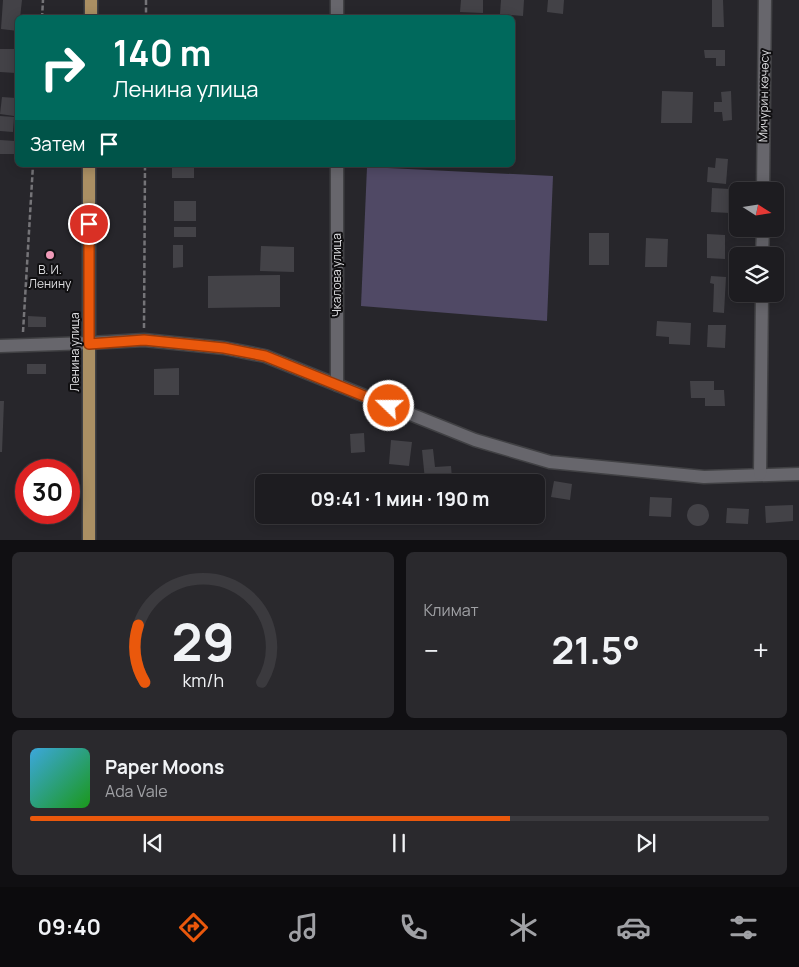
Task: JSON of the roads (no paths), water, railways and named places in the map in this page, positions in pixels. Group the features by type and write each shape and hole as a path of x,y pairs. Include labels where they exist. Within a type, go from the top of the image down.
{"main road":[{"path":"91,0 91,15"},
{"name":"Ленина улица","path":"89,540 90,167"}],"street":[{"path":"337,0 337,15"},
{"name":"Мичурин көчөсү","path":"763,182 765,0"},
{"name":"Чкалова улица","path":"337,167 337,385"},
{"path":"760,474 762,302"},
{"path":"0,346 89,344 144,340 224,348 265,356 475,440 550,462 704,476 799,474"}],"place":[{"name":"В. И. Ленину","path":"50,255"}]}
